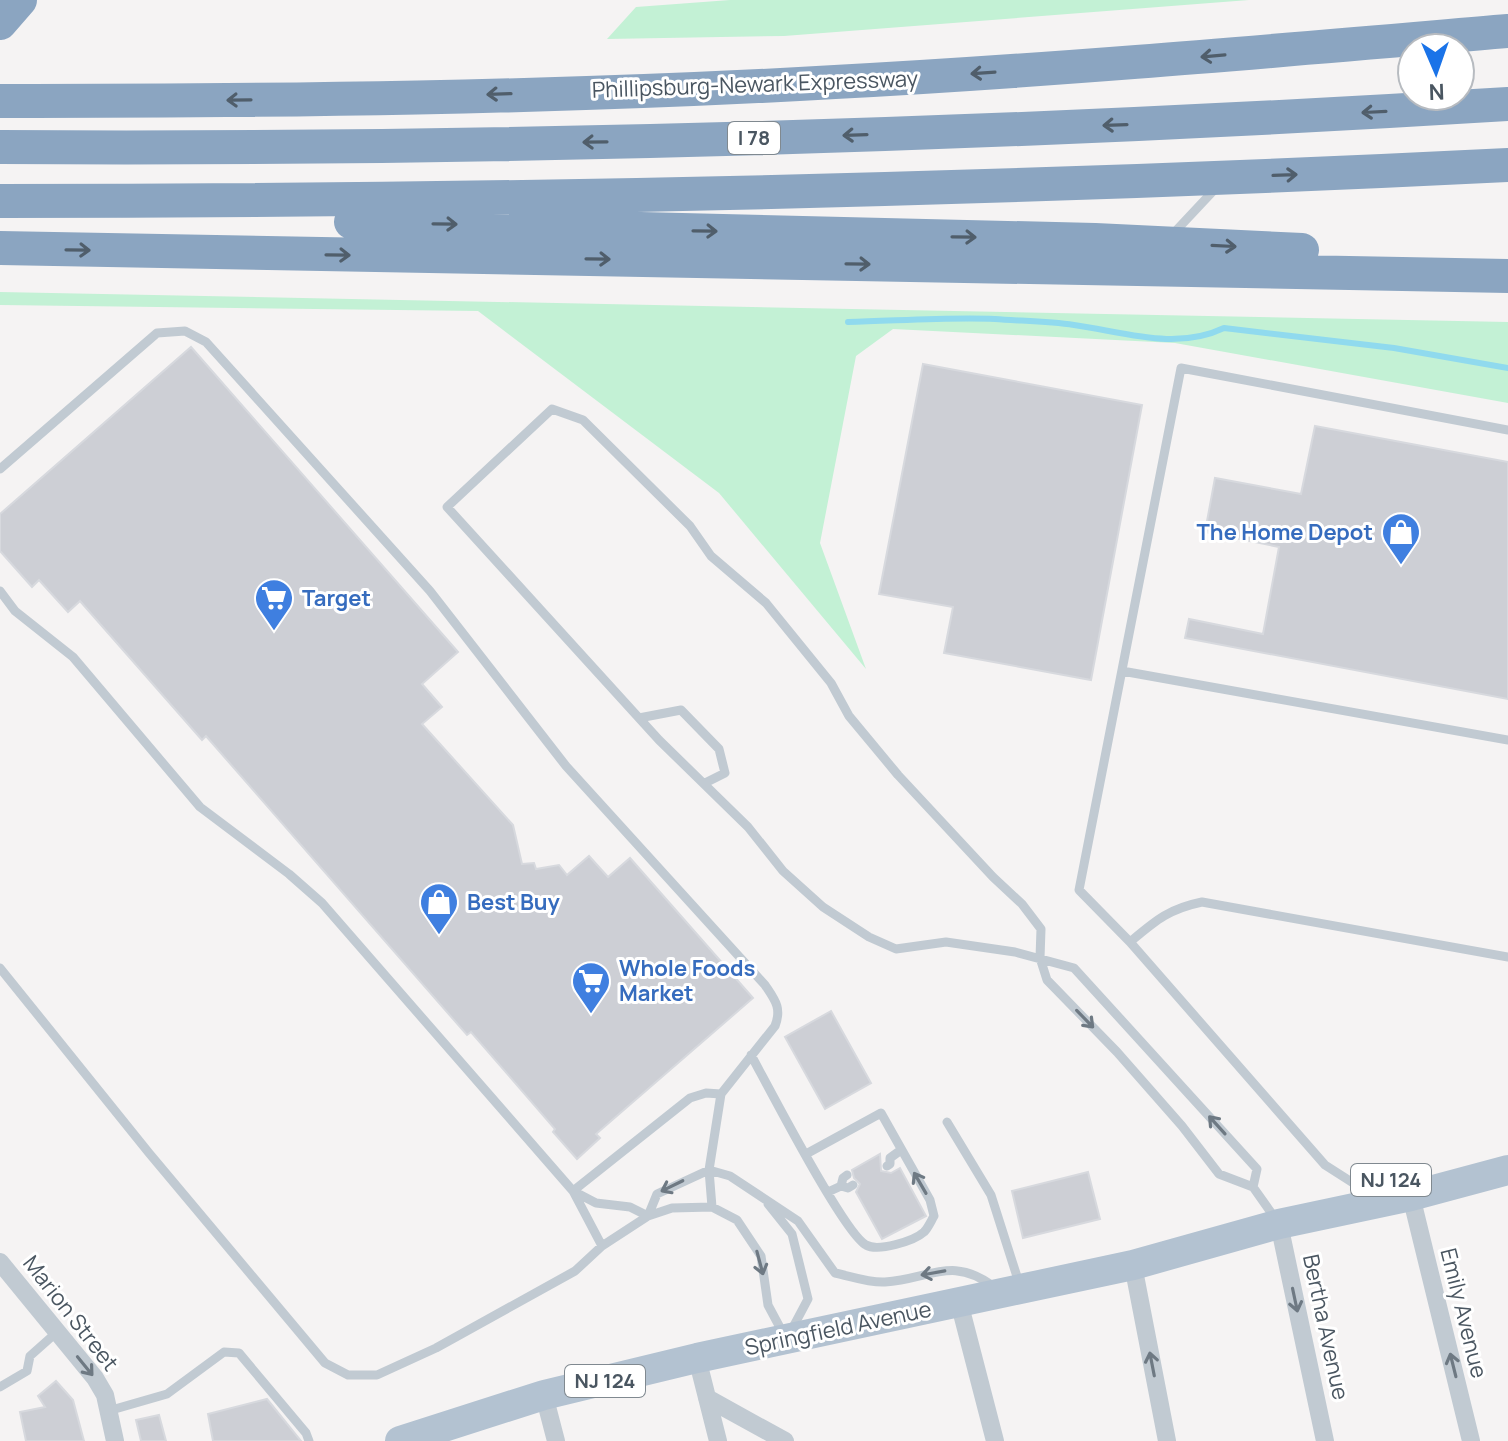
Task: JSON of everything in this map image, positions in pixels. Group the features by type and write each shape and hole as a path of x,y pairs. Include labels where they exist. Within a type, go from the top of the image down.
{"highway":[{"path":"0,23 20,0"},
{"name":"Phillipsburg-Newark Expressway","path":"0,101 289,99 776,85 1061,68 1508,31"},
{"path":"1290,49 1396,52"},
{"path":"1476,53 1508,54"},
{"name":"I 78","path":"0,147 379,146 733,139 1235,120 1508,104"},
{"path":"0,201 659,195 1508,165"},
{"path":"88,201 232,219 1165,243 1336,252 1508,276"},
{"path":"0,248 1508,276"}],"main road":[{"name":"Springfield Avenue","path":"1279,1224 1361,1188 1508,1150"},
{"name":"Springfield Avenue","path":"400,1441 544,1395 697,1358 1133,1265 1279,1224 1411,1196 1508,1170"}],"street":[{"name":"Emily Avenue","path":"1411,1196 1471,1441"},
{"name":"Bertha Avenue","path":"1279,1224 1325,1441"},
{"name":"Marion Street","path":"0,1262 95,1378 105,1395 115,1441"},
{"path":"1133,1265 1167,1441"},
{"path":"959,1302 995,1441"},
{"path":"697,1358 718,1441"},
{"path":"544,1395 556,1441"},
{"path":"707,1398 785,1441"}],"lane":[{"path":"1165,243 1227,177"},
{"path":"0,469 157,333 185,331 206,342 430,591 566,766 765,985 777,1003 779,1015 775,1026 721,1094 709,1170 712,1207"},
{"path":"1361,1188 1325,1165 1130,942 1079,890 1181,368 1508,430"},
{"path":"1253,1187 1257,1169 1074,968 1040,958 946,942 896,949 869,937 823,907 783,871 748,827 639,718 447,507 552,409 583,420 690,526 711,556 766,603 831,683 849,716 898,775 971,855 1022,904 1041,929 1040,958 1047,980 1117,1052 1182,1126 1219,1174 1253,1187 1279,1224"},
{"path":"0,591 15,611 73,657 200,807 322,903 573,1191 602,1246"},
{"path":"1122,671 1508,740"},
{"path":"639,718 681,710 719,749 725,773 705,783"},
{"path":"1130,942 1159,917 1178,907 1202,902 1508,957"},
{"path":"0,968 149,1153 325,1363 348,1375 377,1375 436,1348 575,1271 602,1246 648,1216 672,1208 712,1207 737,1220 761,1256 768,1305 787,1339"},
{"path":"751,1055 806,1154 853,1234 867,1246 886,1248 923,1233 934,1216 930,1200 881,1113 806,1154"},
{"path":"573,1191 690,1098 706,1093 721,1094"},
{"path":"947,1122 991,1195 1012,1291"},
{"path":"886,1160 901,1150"},
{"path":"648,1216 657,1194 709,1170 730,1176 798,1221 835,1273 883,1282 957,1269 1012,1291"},
{"path":"841,1186 847,1175"},
{"path":"828,1192 853,1185"},
{"path":"573,1191 596,1203 630,1207 648,1216"},
{"path":"764,1199 792,1234 808,1299 787,1339"},
{"path":"0,1387 27,1371 30,1356 57,1332"},
{"path":"108,1411 167,1394 224,1352 239,1353 306,1433 309,1441"}],"green space":[{"path":"730,0 1249,0 784,36 607,39 636,7"},
{"path":"0,292 1508,322 1508,403 1175,343 893,329 856,356 820,543 866,669 719,493 478,311 0,305"}],"building":[{"name":"Target","path":"191,347 458,652 422,684 442,707 422,724 513,825 522,864 534,863 536,869 559,865 567,875 589,856 608,877 630,858 753,998 596,1134 600,1138 577,1159 471,1032 467,1035 206,736 202,740 80,601 68,612 39,580 32,587 0,551 0,514"},
{"path":"923,364 1142,405 1091,680 944,653 953,607 879,594"},
{"name":"The Home Depot","path":"1315,426 1508,462 1508,699 1185,638 1189,619 1263,634 1279,547 1205,532 1215,478 1301,494"},
{"path":"831,1011 871,1083 825,1109 785,1037"},
{"path":"880,1154 881,1171 891,1173 900,1168 926,1216 882,1239 856,1192 860,1184 852,1170"},
{"path":"1088,1172 1100,1219 1023,1238 1012,1191"},
{"path":"56,1381 73,1400 84,1441 26,1441 20,1412 45,1407 38,1396"},
{"path":"267,1399 301,1441 213,1441 208,1414"},
{"path":"159,1415 166,1441 141,1441 136,1420"}],"waterway":[{"path":"848,322 995,319 1064,324 1169,339 1206,335 1224,328 1394,348 1508,368"}],"place":[{"name":"The Home Depot","path":"1401,566"},
{"name":"Target","path":"274,632"},
{"name":"Best Buy","path":"439,936"},
{"name":"Whole Foods Market","path":"591,1015"}]}
